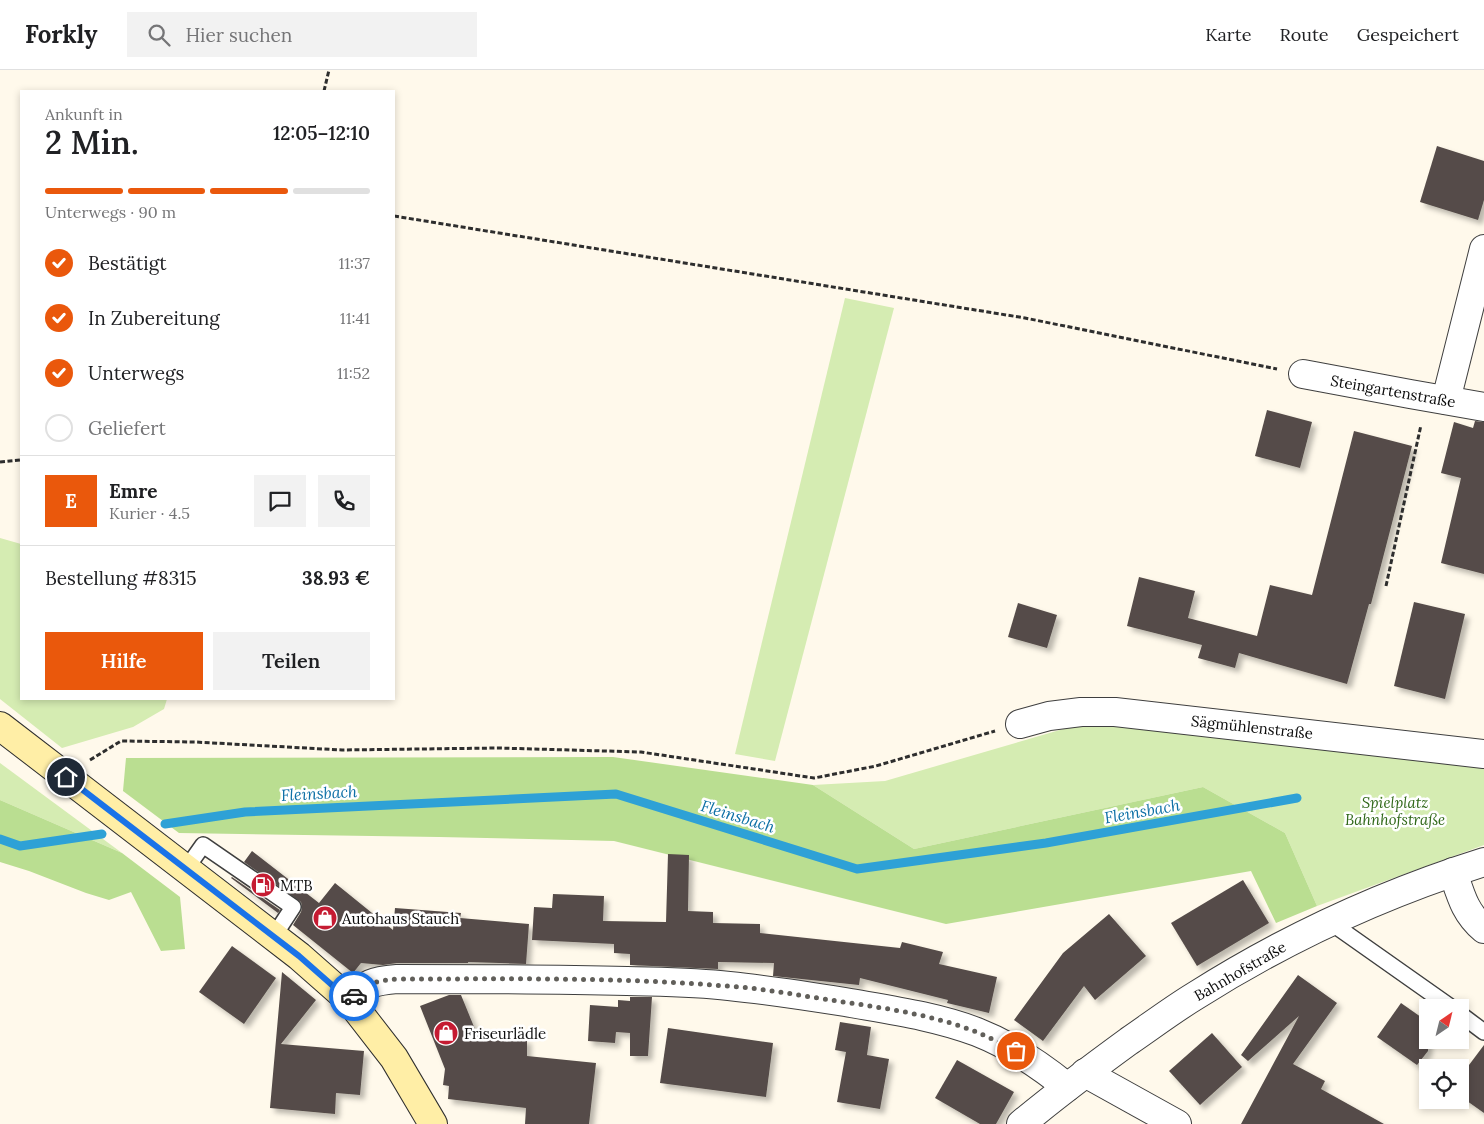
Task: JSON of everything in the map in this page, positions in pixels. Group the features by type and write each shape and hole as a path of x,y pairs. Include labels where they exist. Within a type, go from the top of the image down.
{"main road":[{"path":"0,726 274,936 314,968 349,1000 394,1058 433,1124"}],"street":[{"path":"1436,399 1484,249"},
{"name":"Steingartenstraße","path":"1303,374 1484,406"},
{"name":"Sägmühlenstraße","path":"1020,724 1049,716 1081,712 1115,712 1484,754"},
{"name":"Bahnhofstraße","path":"1021,1124 1076,1080 1194,996 1330,922 1395,893 1484,862"},
{"path":"1453,872 1462,898 1473,920 1484,929"},
{"path":"349,1000 363,987 377,981 397,979 597,980 679,982 737,987 861,1005 942,1021 978,1033 1016,1051 1044,1068 1176,1124"}],"lane":[{"path":"1330,922 1439,999"},
{"path":"1469,1021 1484,1032"}],"path":[{"path":"324,90 329,70"},
{"path":"395,216 1025,318 1303,374"},
{"path":"1386,586 1436,399"},
{"path":"0,462 20,460"},
{"path":"66,777 121,740 342,750 498,748 641,752 814,778 876,766 1020,724"}],"green space":[{"path":"845,298 894,308 775,761 735,754"},
{"path":"0,538 20,544 20,700 167,700 164,709 133,727 62,748 0,699"},
{"name":"Spielplatz Bahnhofstraße","path":"1101,718 1484,763 1484,845 1317,906 1285,833 1203,787 914,849 813,785 885,781"},
{"path":"613,757 813,785 914,849 1203,787 1285,833 1317,906 1276,923 1251,871 946,924 614,841 179,833 123,791 126,758"},
{"path":"0,763 122,853 0,800"},
{"path":"0,800 122,853 180,897 185,949 161,951 131,892 109,900 0,862"}],"building":[{"path":"1437,146 1484,161 1484,200 1478,220 1420,202"},
{"path":"1267,410 1312,422 1300,468 1255,456"},
{"path":"1475,421 1484,422 1484,574 1441,563 1461,478 1441,473 1454,422 1473,428"},
{"path":"1354,431 1412,446 1371,604 1369,604 1347,684 1239,653 1235,668 1198,658 1202,645 1127,626 1139,577 1195,591 1188,618 1257,636 1270,585 1312,595"},
{"path":"1414,602 1465,614 1445,699 1394,686"},
{"path":"1018,603 1057,615 1047,648 1008,637"},
{"path":"252,851 319,903 335,883 393,930 395,908 461,913 460,918 529,924 526,964 468,962 397,963 383,965 361,963 353,973 293,925 301,912 301,902 244,862"},
{"path":"668,854 689,855 688,911 713,912 713,923 760,924 760,933 900,948 902,942 943,952 939,964 997,977 989,1013 947,1003 948,1000 860,978 859,985 773,976 774,963 718,962 718,969 630,965 630,954 614,953 614,944 532,940 534,907 552,908 553,894 604,896 603,921 666,922"},
{"path":"231,878 280,910 278,913"},
{"path":"1243,880 1269,923 1197,966 1171,923"},
{"path":"1109,914 1146,956 1095,1000 1084,986 1043,1041 1014,1020 1063,953"},
{"path":"232,946 276,978 244,1024 199,992"},
{"path":"282,972 316,1000 281,1044 364,1051 360,1095 336,1093 335,1114 270,1108"},
{"path":"1298,975 1337,1003 1293,1064 1325,1081 1321,1089 1384,1124 1241,1124 1299,1016 1248,1061 1241,1055"},
{"path":"449,995 461,995 479,1039 527,1039 527,1056 596,1063 589,1124 525,1124 526,1108 448,1099 449,1086 443,1085 445,1069 420,1006"},
{"path":"630,997 652,997 648,1056 630,1056 630,1033 616,1032 615,1043 588,1041 590,1005 618,1007 618,1000 630,1001"},
{"path":"1401,1003 1419,1016 1419,1049 1428,1049 1428,1051 1422,1059 1419,1059 1417,1065 1377,1037"},
{"path":"840,1022 871,1027 867,1055 889,1059 880,1109 837,1102 846,1052 835,1050"},
{"path":"668,1028 773,1043 766,1097 660,1083"},
{"path":"1212,1033 1242,1067 1200,1105 1169,1071"},
{"path":"1484,1045 1484,1113 1469,1102 1469,1065"},
{"path":"957,1060 1014,1092 996,1124 980,1124 935,1098"}],"waterway":[{"name":"Fleinsbach","path":"165,824 245,812 616,794 857,869 1046,843 1297,798"},
{"name":"Fleinsbach","path":"0,839 20,846 102,834"}],"way so far":[{"path":"354,996 363,987 377,981 397,979 597,980 679,982 728,986 834,1000 942,1021 978,1033 1016,1051"}],"place":[{"name":"MTB","path":"263,885"},
{"name":"Autohaus Stauch","path":"325,918"},
{"name":"Friseurlädle","path":"446,1033"}],"route":[{"path":"66,777 299,956 349,1000 354,996"}]}
